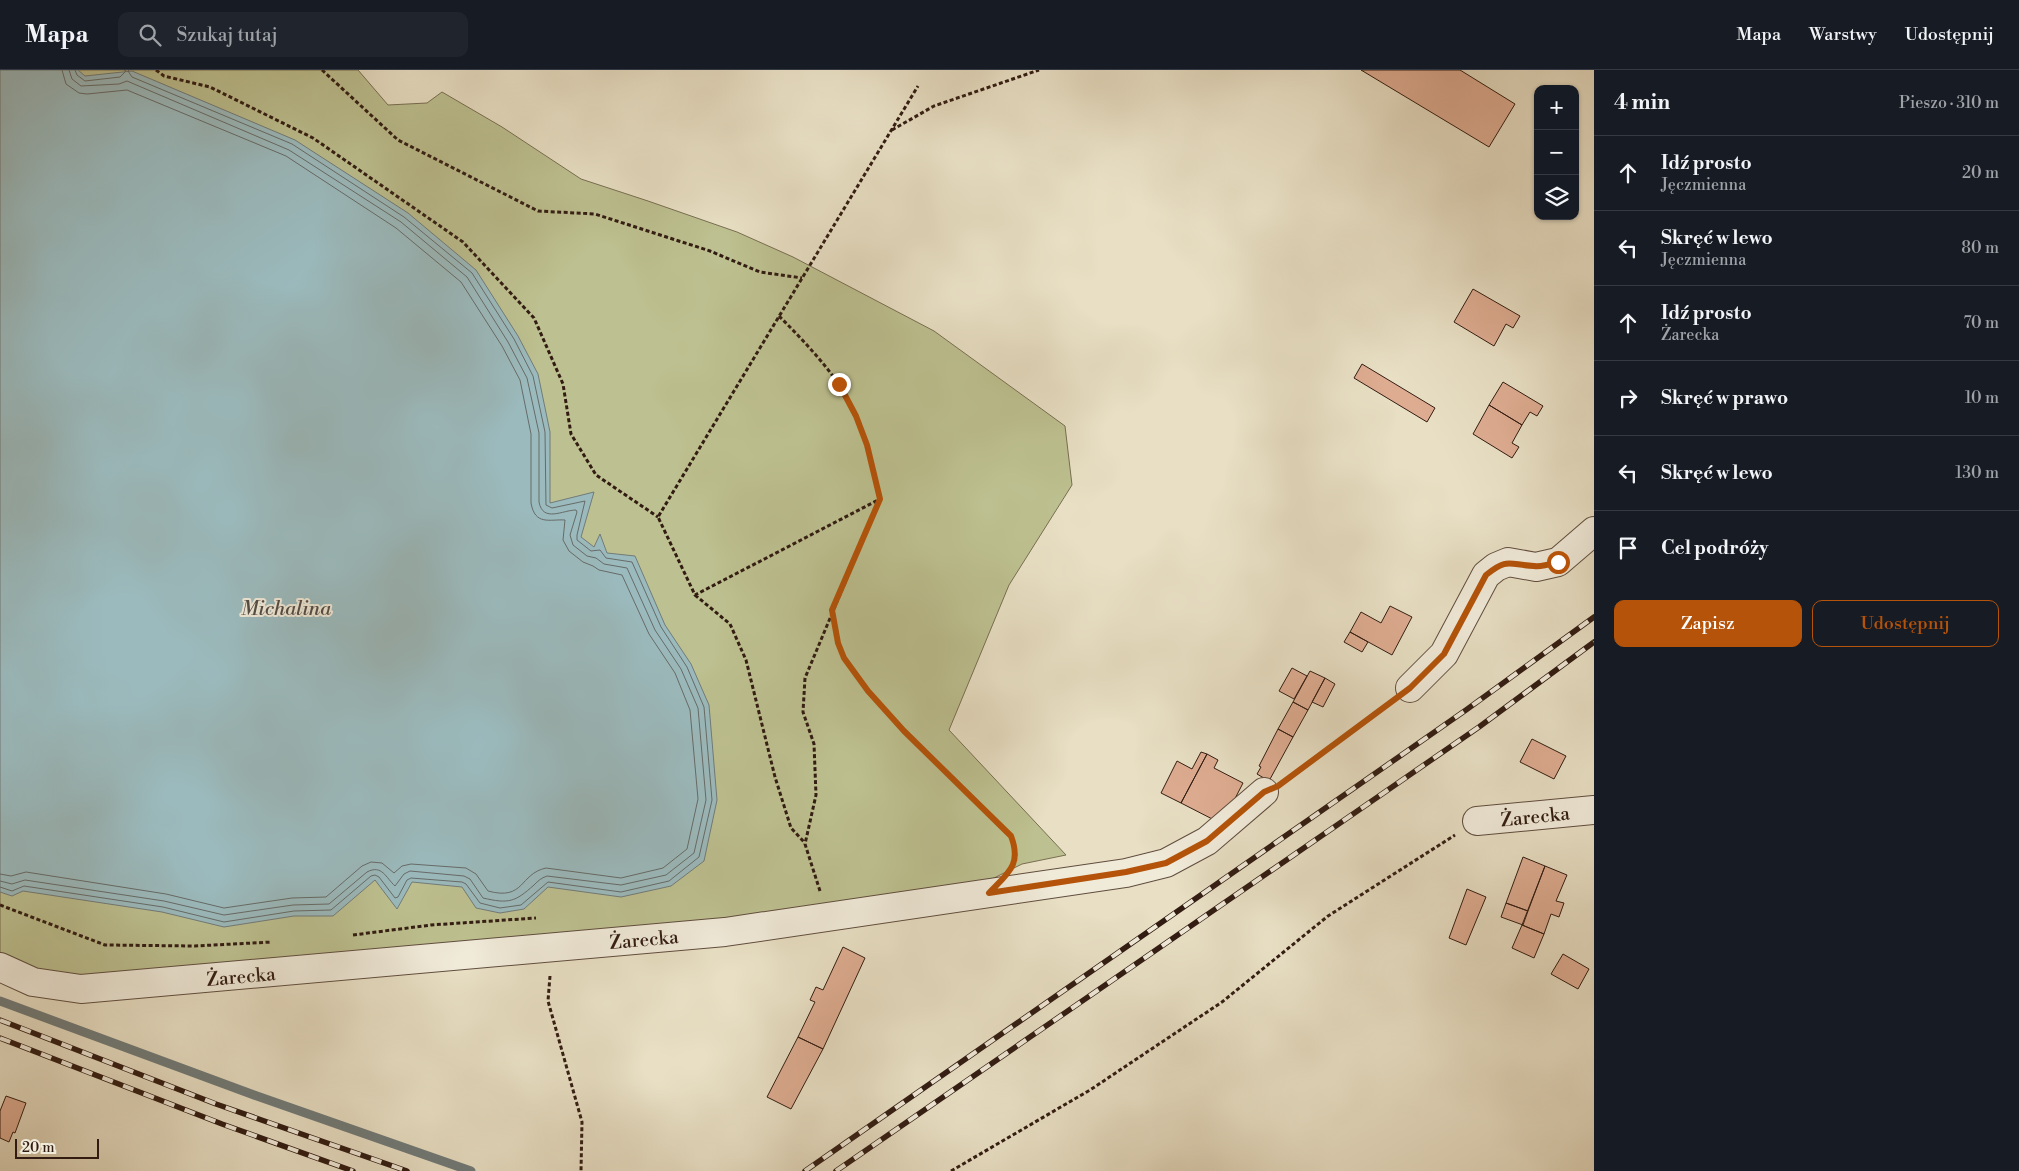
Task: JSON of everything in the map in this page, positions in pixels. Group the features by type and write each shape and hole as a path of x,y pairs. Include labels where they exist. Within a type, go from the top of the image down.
{"street":[{"path":"1410,688 1444,654 1486,575 1496,567 1508,562 1536,567 1558,562 1594,531"},
{"name":"Żarecka","path":"0,967 34,982 82,988 725,932 829,918 1126,872 1166,863 1207,841 1264,792"},
{"name":"Żarecka","path":"1477,822 1594,810"}],"path":[{"path":"156,70 164,76 210,87 313,138 462,242 534,318 563,384 571,434 596,475 658,517 695,595 730,624 746,660 775,777 791,828 805,844 829,918"},
{"path":"322,70 398,140 538,211 595,214 710,251 760,272 802,278"},
{"path":"891,130 934,106 1039,70"},
{"path":"658,517 918,86"},
{"path":"779,316 808,345 839,384 856,416 867,445 880,499 805,678 803,712 814,744 816,795 805,844"},
{"path":"695,595 880,499"},
{"path":"832,610 838,643 844,658 868,691 904,731 1011,836 1015,846 1016,858 1011,870 989,893"},
{"path":"1264,792 1278,786 1410,688"},
{"path":"951,1171 1090,1090 1222,1002 1328,916 1477,822"},
{"path":"0,904 104,945 195,946 280,941"},
{"path":"346,935 431,925 539,918"},
{"path":"552,948 548,1001 582,1122 581,1171"}],"green space":[{"path":"0,70 358,70 388,105 427,103 442,92 502,127 581,179 737,232 793,257 934,331 1065,426 1072,485 1009,585 949,730 1066,855 1022,864 988,881 710,925 92,980 45,975 0,954"}],"water":[{"name":"Michalina","path":"0,70 78,70 85,76 132,71 295,140 408,213 476,270 518,336 538,374 550,432 550,503 594,492 581,537 594,547 600,534 607,553 635,556 665,625 691,664 709,705 717,800 704,861 671,886 621,897 548,887 524,909 500,913 476,908 462,887 412,882 397,909 375,880 333,916 294,916 224,927 162,912 23,891 12,896 0,892"}],"building":[{"path":"1361,70 1460,70 1515,104 1489,147"},
{"path":"1473,289 1520,316 1513,328 1506,324 1494,346 1454,322"},
{"path":"1362,364 1435,408 1427,422 1354,378"},
{"path":"1503,382 1543,406 1537,416 1530,412 1522,425 1489,405"},
{"path":"1489,405 1522,425 1512,443 1519,447 1512,458 1473,434"},
{"path":"1390,606 1412,617 1392,655 1350,632 1361,612 1381,623"},
{"path":"1350,632 1368,642 1362,652 1344,642"},
{"path":"1292,668 1307,676 1294,699 1279,691"},
{"path":"1310,671 1325,678 1308,710 1293,702"},
{"path":"1325,678 1335,684 1323,707 1312,702"},
{"path":"1293,702 1308,710 1293,737 1278,729"},
{"path":"1278,729 1293,737 1269,781 1257,774 1261,767 1259,766"},
{"path":"1532,739 1566,756 1554,779 1520,762"},
{"path":"1201,752 1207,754 1181,803 1161,793 1177,761 1192,769"},
{"path":"1207,754 1218,760 1214,768 1243,783 1222,824 1181,803"},
{"path":"1523,857 1545,866 1528,911 1506,903"},
{"path":"1545,866 1567,875 1556,901 1564,903 1559,917 1551,914 1544,934 1522,925"},
{"path":"1467,889 1486,897 1466,945 1449,938"},
{"path":"1506,903 1528,911 1523,925 1501,917"},
{"path":"1522,925 1544,934 1534,958 1512,948"},
{"path":"843,947 865,958 823,1049 798,1037 815,1002 810,1000 816,987 823,990"},
{"path":"1563,954 1589,969 1578,989 1551,974"},
{"path":"798,1037 823,1049 791,1109 767,1097"},
{"path":"6,1096 26,1103 15,1133 13,1132 9,1142 0,1138 0,1111"}],"waterway":[{"path":"0,1001 254,1095 471,1171"}],"railway":[{"path":"805,1171 1466,710 1594,617"},
{"path":"836,1171 1479,727 1594,642"},
{"path":"0,1020 216,1104 407,1171"},
{"path":"0,1038 222,1124 353,1171"}],"route":[{"path":"839,384 856,416 867,445 880,499 832,610 838,643 844,658 868,691 904,731 1011,836 1015,846 1016,858 1011,870 989,893 1126,872 1166,863 1207,841 1264,792 1278,786 1410,688 1444,654 1486,575 1496,567 1508,562 1536,567 1558,562"}]}
